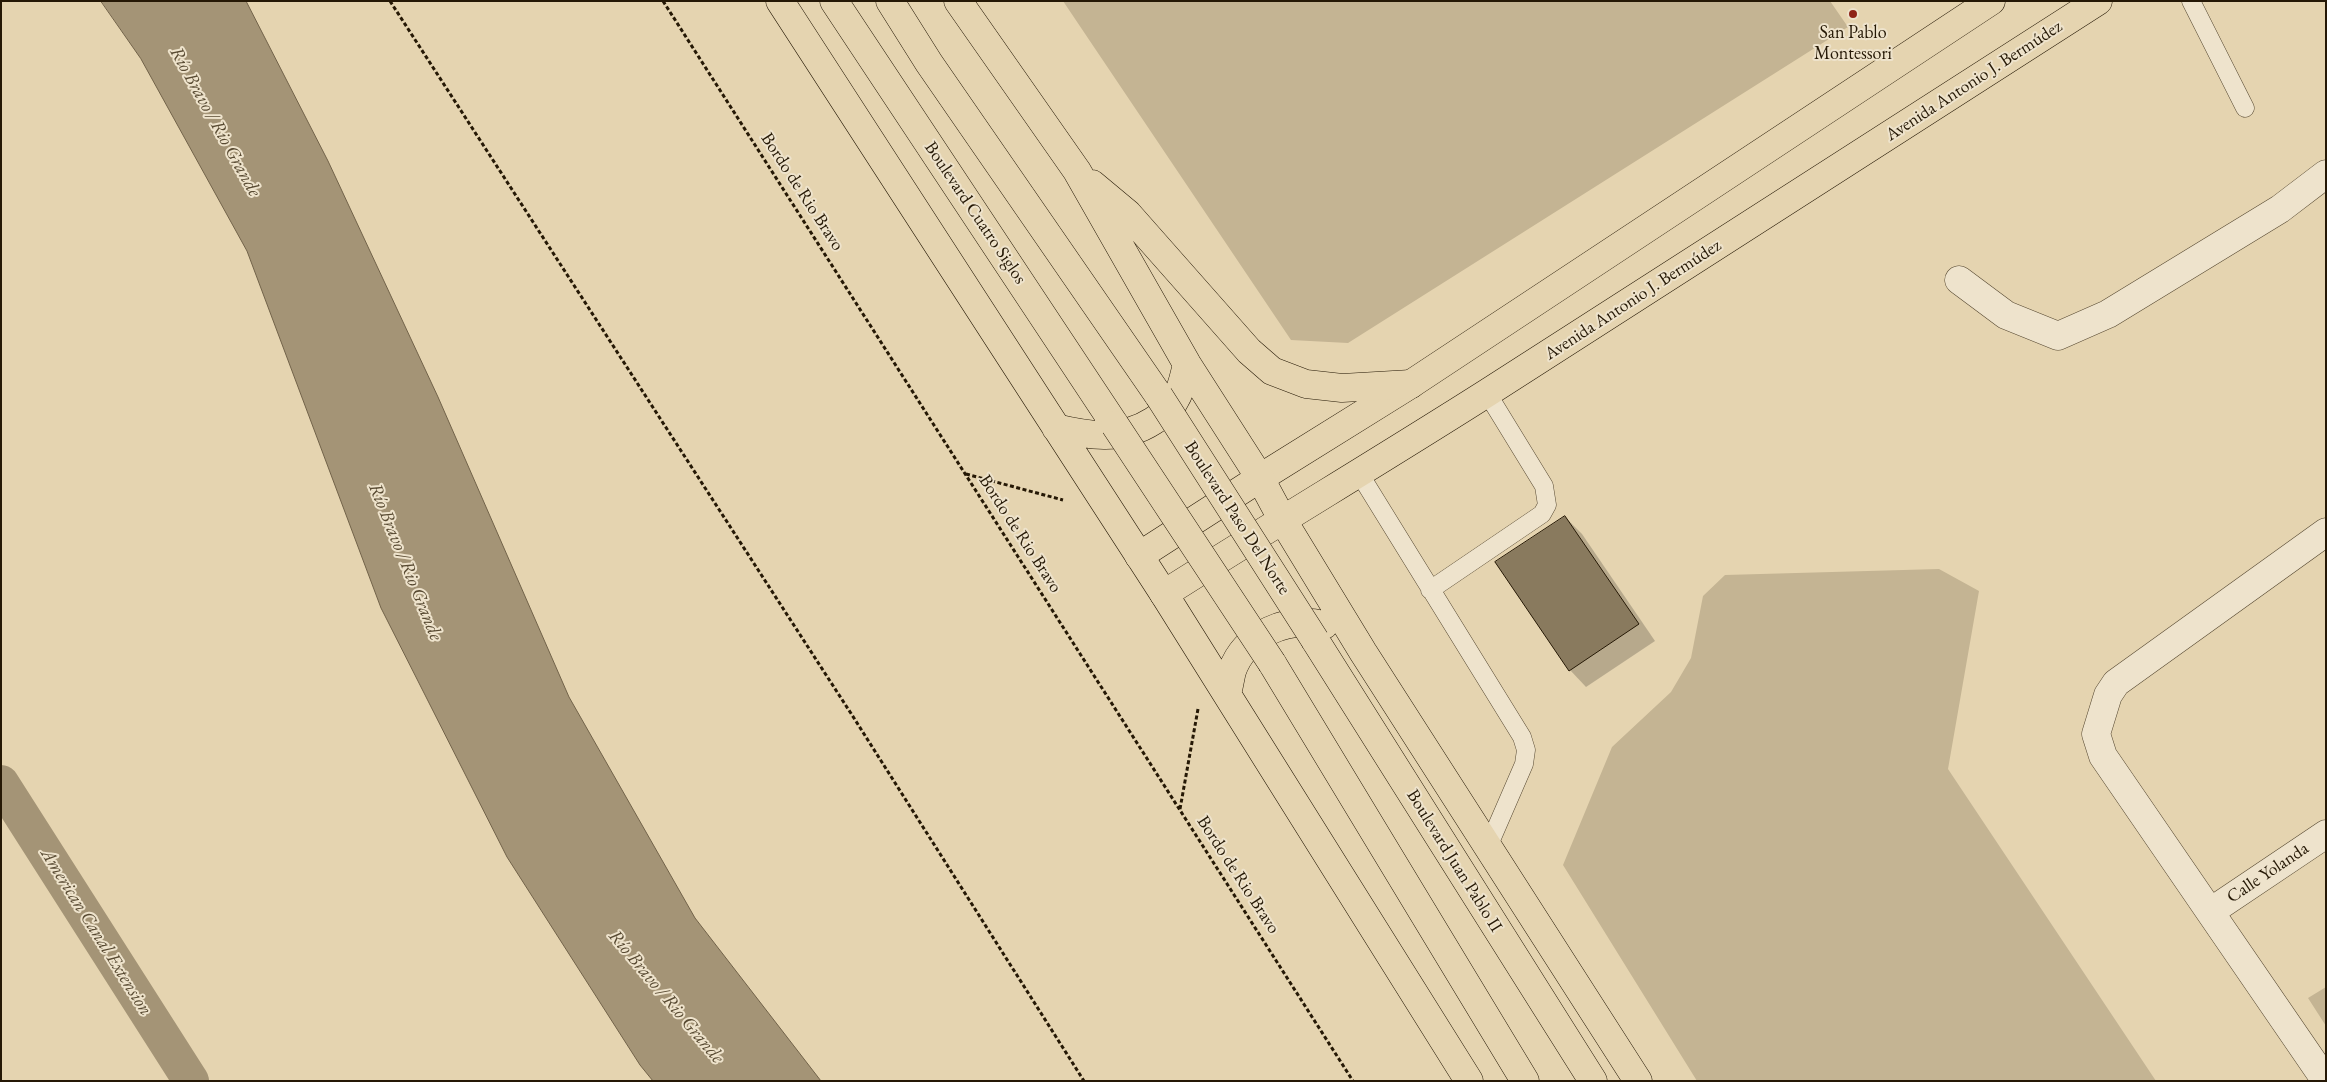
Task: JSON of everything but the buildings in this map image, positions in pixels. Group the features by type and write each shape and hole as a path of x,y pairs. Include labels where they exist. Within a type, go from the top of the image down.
{"main road":[{"path":"780,1 1164,594 1470,1081"},
{"name":"Boulevard Cuatro Siglos","path":"834,1 1272,663 1525,1081"},
{"name":"Boulevard Paso Del Norte","path":"890,1 929,63 1158,396 1315,640"},
{"path":"958,1 1077,171 1188,364 1260,478 1282,519 1356,641 1638,1081"},
{"path":"1139,556 1410,384 1991,1"},
{"name":"Avenida Antonio J. Bermúdez","path":"1164,594 1487,393 2098,1"},
{"path":"1077,171 1128,214 1249,351 1272,371 1306,384 1342,388 1410,384"},
{"path":"1056,428 1086,435 1120,435 1137,430 1164,414 1175,402 1188,364"},
{"path":"1227,694 1232,670 1245,649 1264,633 1287,624 1312,622 1336,628 1356,641"},
{"name":"Boulevard Juan Pablo II","path":"1315,640 1593,1081"}],"street":[{"path":"1959,280 2006,315 2058,336 2108,314 2280,208 2326,174"},
{"path":"2326,532 2116,683 2108,695 2096,734 2103,756 2326,1080"},
{"name":"Calle Yolanda","path":"2210,912 2326,834"}],"lane":[{"path":"2191,1 2245,108"},
{"path":"1430,590 1542,514 1547,505 1544,486 1487,393"},
{"path":"1360,473 1430,590 1522,737 1526,750 1524,764 1488,847"}],"path":[{"path":"390,1 847,707 1084,1081"},
{"name":"Bordo de Rio Bravo","path":"663,1 1353,1081"},
{"path":"965,473 1110,512"},
{"path":"1180,809 1206,662"}],"shaded area":[{"path":"1063,1 1830,1 1848,27 1348,343 1291,340"},
{"path":"1939,569 1979,591 1948,769 2156,1081 1697,1081 1563,865 1612,747 1671,692 1691,658 1703,596 1725,575"},
{"path":"2326,987 2326,1026 2308,998"}],"water":[{"name":"Río Bravo / Rio Grande","path":"101,1 246,1 328,161 438,397 569,697 695,918 821,1081 653,1081 640,1065 507,857 381,608 247,251 141,59"}],"waterway":[{"name":"American Canal Extension","path":"1,783 191,1081"}],"place":[{"name":"San Pablo Montessori","path":"1853,14"}]}
